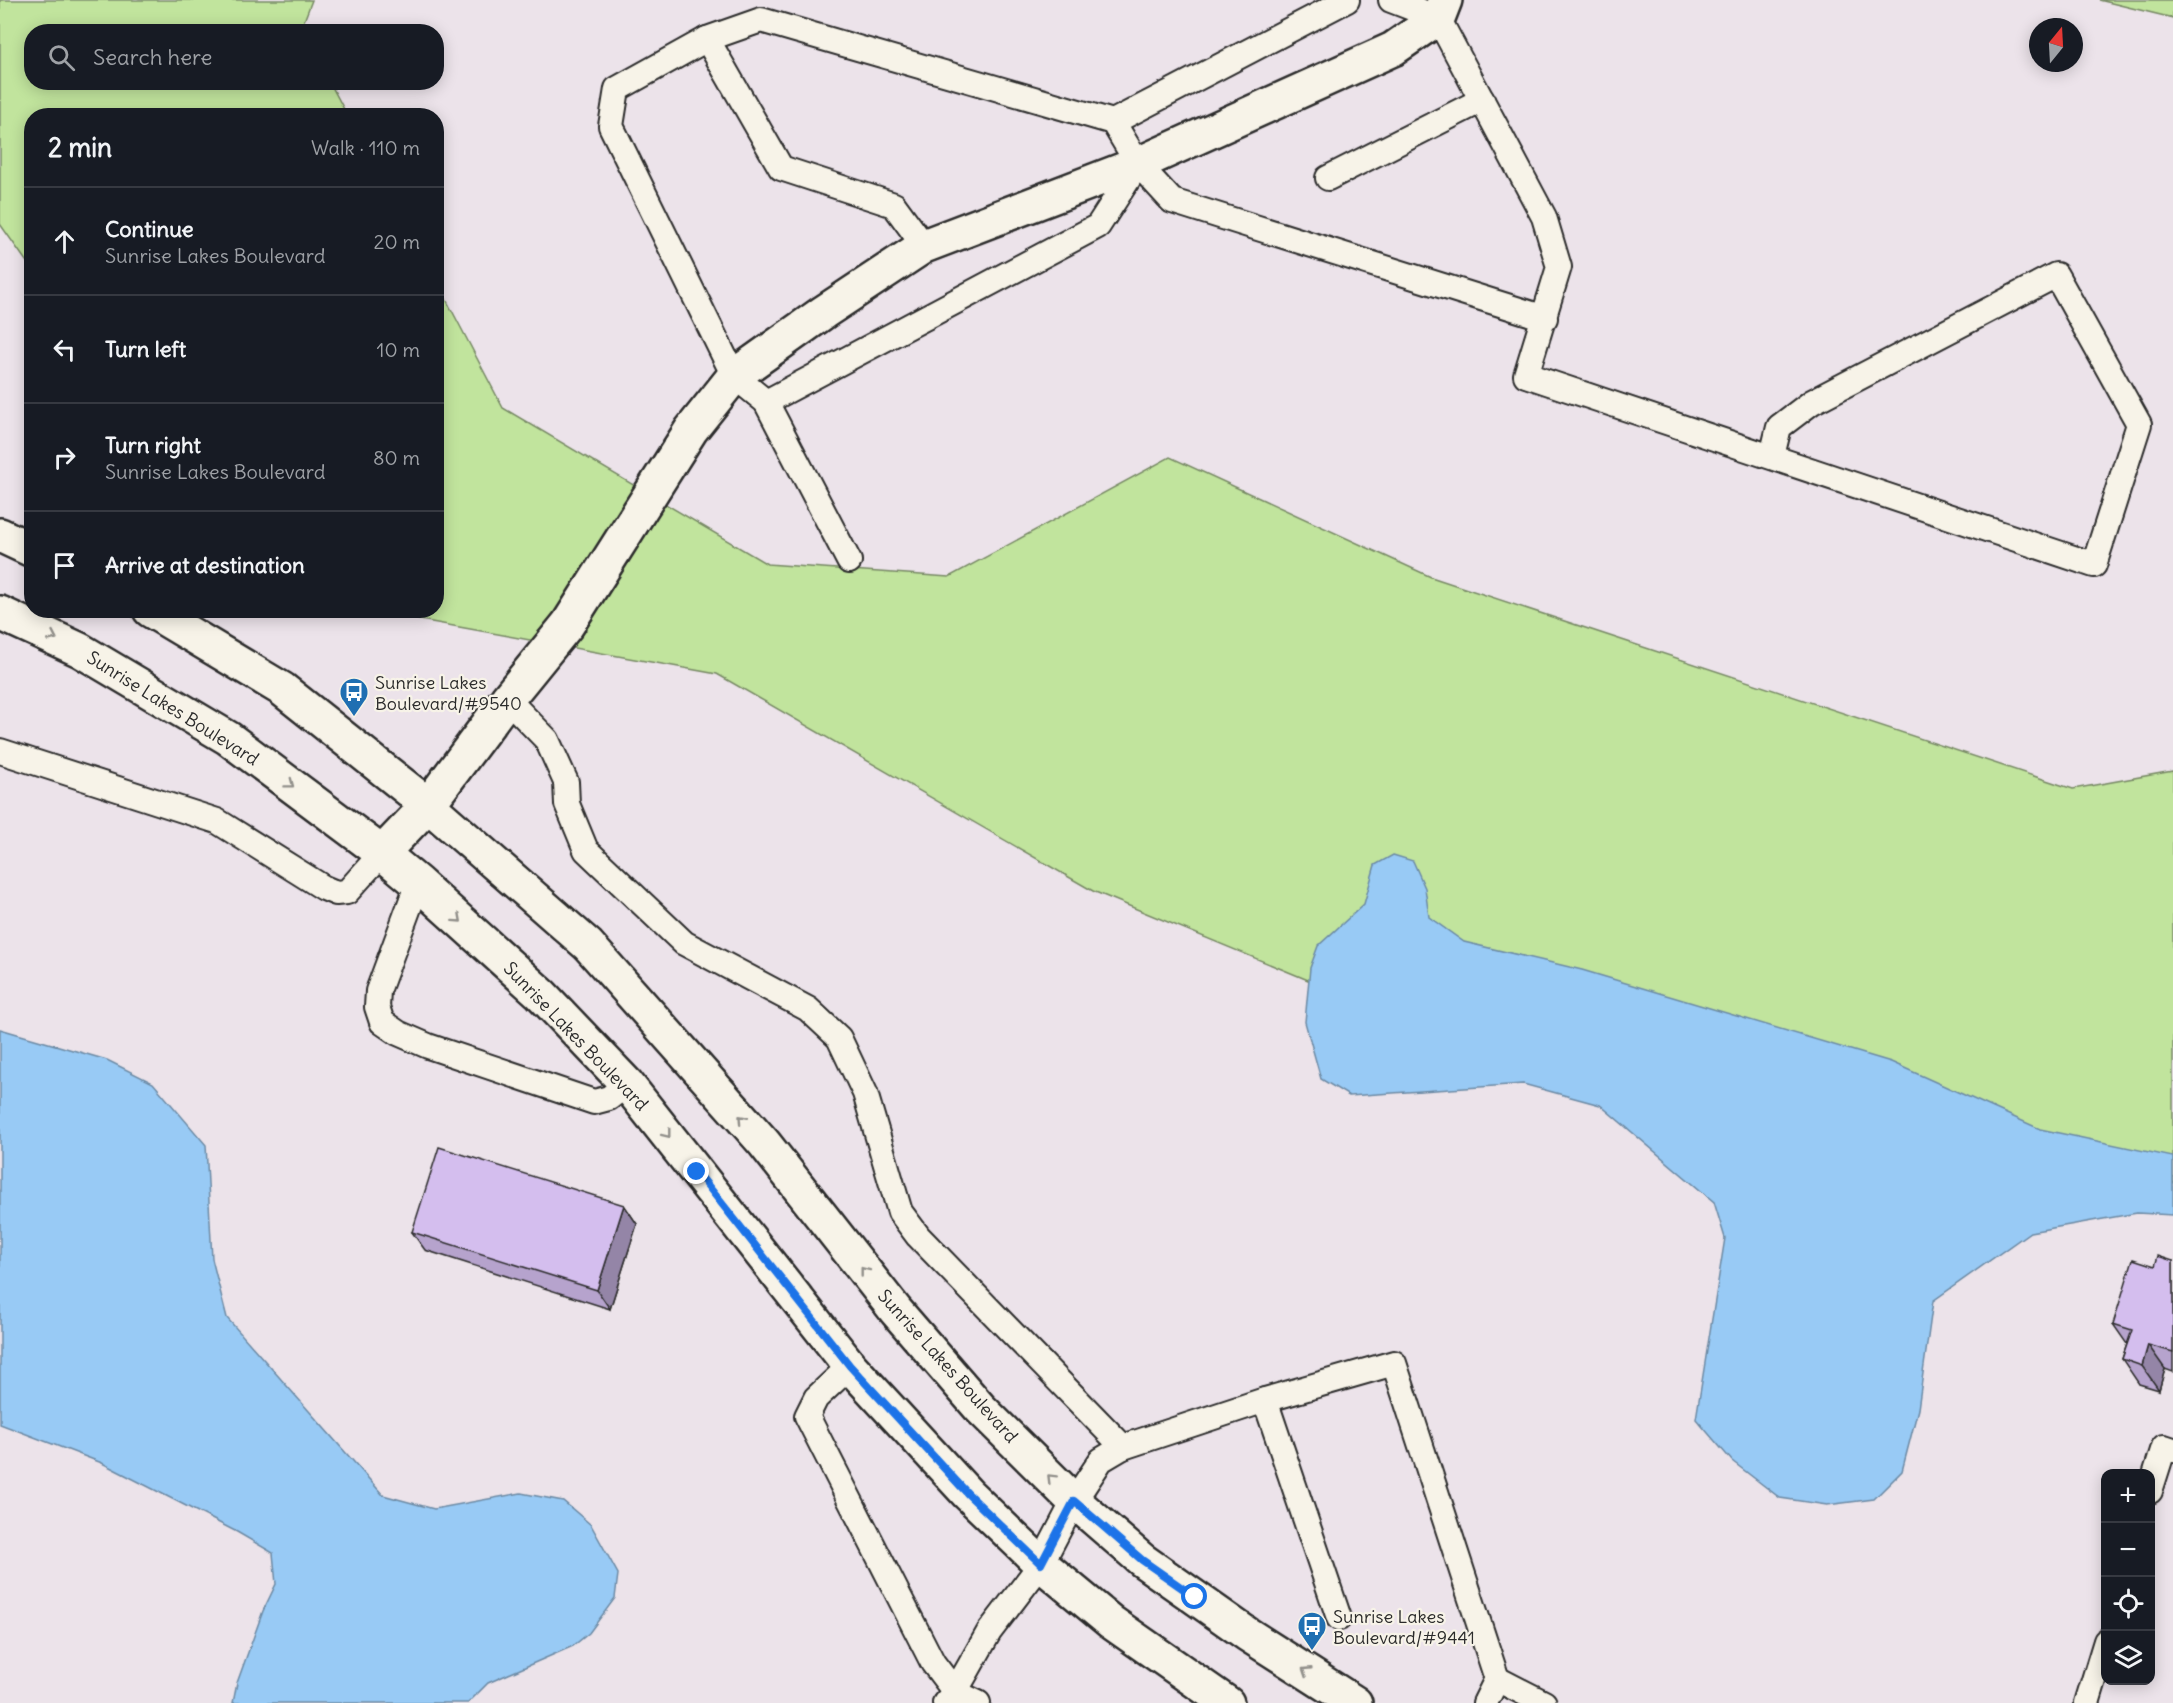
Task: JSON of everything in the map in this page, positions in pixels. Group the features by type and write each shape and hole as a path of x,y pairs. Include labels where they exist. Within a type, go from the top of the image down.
{"street":[{"path":"382,853 428,805 507,699 568,624 691,430 734,376 824,312 924,246 1138,164 1393,49 1441,9"},
{"path":"0,535 24,546"},
{"name":"Sunrise Lakes Boulevard","path":"0,612 81,650 228,738 382,853 418,883 541,994 627,1084 850,1366 968,1494 1041,1564 1112,1622 1227,1703"},
{"name":"Sunrise Lakes Boulevard","path":"163,618 282,689 428,805 588,945 764,1143 896,1311 980,1408 1074,1501 1142,1560 1247,1634 1355,1703"}],"lane":[{"path":"1113,122 1347,0"},
{"path":"1391,0 1441,9 1482,100 1544,217 1559,267 1526,375 2094,565 2139,424 2056,275 1812,402 1779,428 1772,456"},
{"path":"849,561 766,402 734,376 611,126 616,89 707,39 760,20 1113,122 1138,164 1172,201 1545,318"},
{"path":"707,39 781,168 894,205 924,246"},
{"path":"1328,178 1482,100"},
{"path":"766,402 1098,226 1138,164"},
{"path":"507,699 547,740 566,782 567,804 586,850 684,943 808,1009 839,1038 866,1093 900,1212 918,1236 1123,1447"},
{"path":"0,752 217,821 324,888 336,893 347,892 382,853"},
{"path":"418,883 378,991 377,1007 382,1022 398,1033 428,1046 594,1102 609,1098 627,1084"},
{"path":"950,1697 989,1632 1041,1564 1074,1501 1101,1460 1123,1447 1264,1400 1394,1363 1497,1679 1485,1703"},
{"path":"850,1366 816,1398 807,1416 950,1697"},
{"path":"1264,1400 1339,1618"},
{"path":"2155,1477 2164,1447 2173,1450"},
{"path":"2087,1703 2101,1657"},
{"path":"1497,1679 1544,1703"},
{"path":"950,1697 978,1703"}],"green space":[{"path":"0,0 312,0 303,24 24,24 24,90 334,90 343,108 24,108 24,258 0,224"},
{"path":"2099,0 2173,0 2173,18"},
{"path":"444,295 503,408 767,564 949,577 1170,457 1431,577 2073,789 2173,771 2173,1183 1337,992 1093,891 717,674 413,618 444,618"}],"water":[{"path":"1393,855 1413,861 1425,888 1429,917 1464,942 1582,970 1891,1062 2040,1129 2173,1157 2173,1215 2137,1213 2030,1232 1933,1301 1918,1409 1902,1471 1874,1499 1827,1505 1780,1498 1732,1461 1696,1419 1725,1238 1714,1202 1600,1105 1523,1084 1349,1096 1321,1079 1305,1022 1310,968 1318,946 1364,904 1375,865"},
{"path":"0,1029 107,1060 153,1083 206,1145 212,1259 227,1318 383,1495 434,1509 521,1493 563,1501 591,1525 618,1574 615,1598 589,1633 573,1646 488,1683 468,1703 233,1703 237,1683 263,1611 276,1584 273,1553 237,1532 102,1463 0,1424"}],"building":[{"path":"439,1147 624,1205 597,1290 412,1232"},
{"path":"2158,1256 2173,1261 2173,1352 2148,1345 2142,1366 2122,1359 2132,1330 2113,1324 2133,1259 2155,1266"}],"place":[{"name":"Sunrise Lakes Boulevard/#9540","path":"354,718"},
{"name":"Sunrise Lakes Boulevard/#9441","path":"1312,1652"}],"route":[{"path":"697,1172 850,1366 968,1494 1041,1564 1074,1501 1142,1560 1195,1597"}]}
